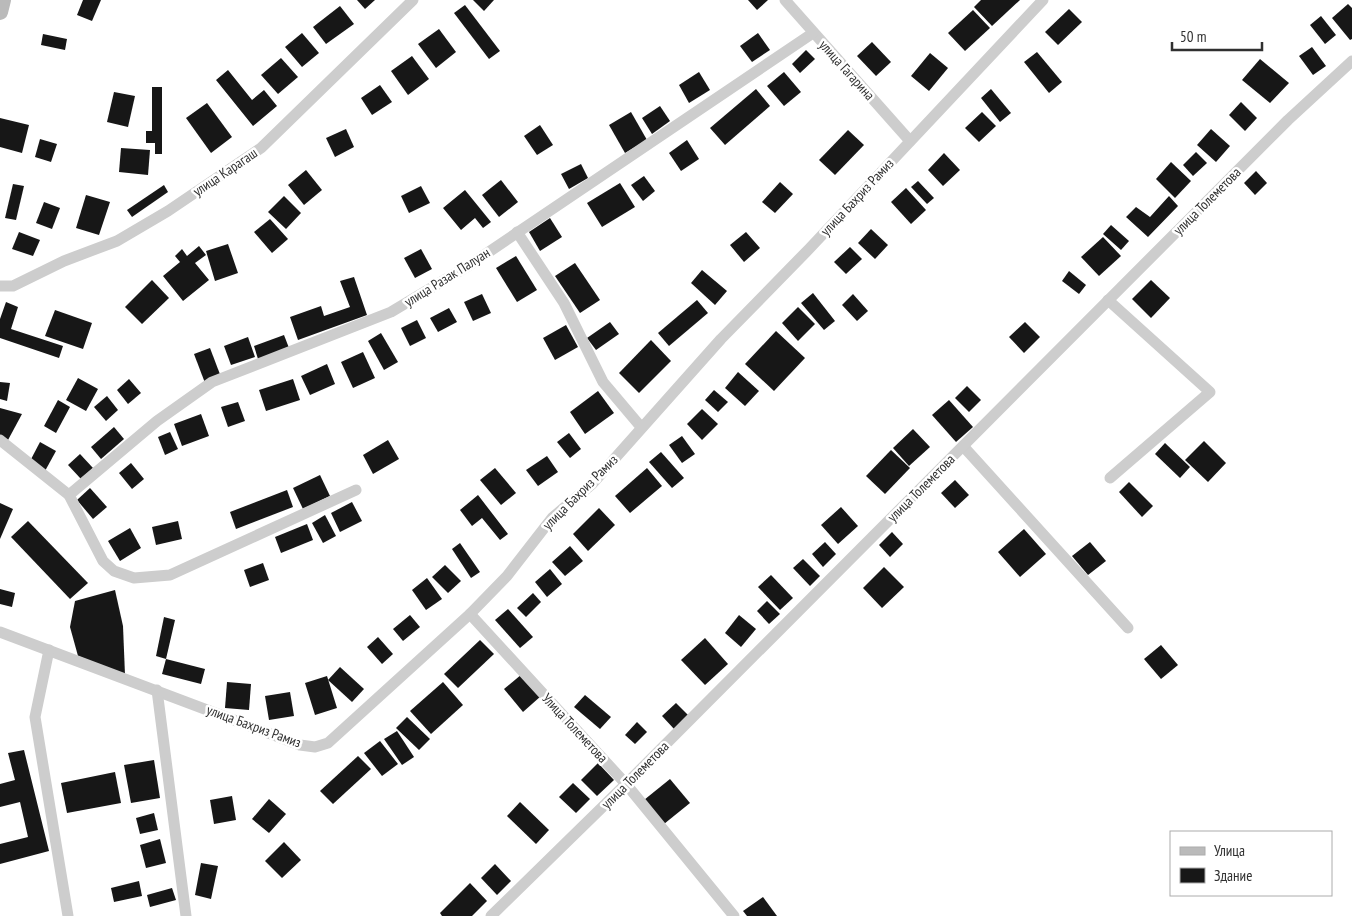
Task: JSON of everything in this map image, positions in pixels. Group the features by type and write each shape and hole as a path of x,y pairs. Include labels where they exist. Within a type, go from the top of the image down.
{"main road":[{"path":"0,12 3,0"}],"street":[{"name":"улица Карагаш","path":"0,286 13,286 64,261 117,241 168,211 260,148 413,0"},
{"name":"улица Гагарина","path":"785,0 910,140"},
{"name":"улица Бахриз Рамиз","path":"0,632 300,745 315,747 328,742 470,614 507,576 552,518 592,484 721,339 809,249 1043,0"},
{"name":"улица Разак Палуан","path":"69,495 158,421 212,382 391,312 468,266 813,32"},
{"name":"улица Толеметова","path":"491,916 626,784 1288,120 1352,61"},
{"path":"517,232 564,303 603,382 641,427"},
{"path":"1108,300 1210,392 1110,478"},
{"path":"0,440 69,495 103,561 114,571 134,578 170,575 356,490"},
{"path":"963,446 1128,628"},
{"name":"Улица Толеметова","path":"470,614 626,784 734,916"},
{"path":"49,650 35,717 68,916"},
{"path":"157,690 186,916"}],"building":[{"path":"83,0 101,0 92,21 77,15"},
{"path":"357,0 375,0 365,9"},
{"path":"473,0 494,0 484,11"},
{"path":"748,0 768,0 757,10"},
{"path":"981,0 1020,0 992,26 974,7"},
{"path":"1348,4 1352,8 1352,39 1350,40 1332,18"},
{"path":"465,5 500,51 489,59 454,13"},
{"path":"340,6 354,24 326,44 313,27"},
{"path":"1069,9 1082,22 1058,45 1045,32"},
{"path":"973,10 990,28 965,51 948,33"},
{"path":"1321,16 1336,35 1325,44 1310,25"},
{"path":"439,29 456,52 436,68 418,44"},
{"path":"302,33 319,53 302,67 285,47"},
{"path":"758,33 770,50 752,62 740,46"},
{"path":"43,34 67,39 65,50 41,45"},
{"path":"872,42 891,62 876,76 857,56"},
{"path":"1312,47 1326,66 1313,75 1299,56"},
{"path":"806,50 815,59 800,73 792,64"},
{"path":"1037,52 1062,82 1049,93 1024,62"},
{"path":"930,53 948,68 929,91 911,76"},
{"path":"412,56 429,79 408,95 391,71"},
{"path":"281,58 298,77 278,94 261,75"},
{"path":"1260,59 1289,83 1270,103 1242,80"},
{"path":"228,70 252,100 264,90 277,106 253,126 216,80"},
{"path":"699,72 710,90 689,103 679,85"},
{"path":"784,72 801,92 784,106 767,86"},
{"path":"380,85 392,102 372,115 361,98"},
{"path":"152,87 162,87 162,154 155,154 155,143 146,143 146,131 152,131"},
{"path":"756,89 770,106 725,145 710,128"},
{"path":"991,89 1011,113 1000,122 981,98"},
{"path":"114,92 135,96 128,127 107,122"},
{"path":"1241,102 1257,118 1245,131 1229,115"},
{"path":"207,103 232,137 211,153 186,118"},
{"path":"660,106 670,121 652,134 642,118"},
{"path":"631,112 647,140 625,153 609,125"},
{"path":"982,112 996,126 979,142 965,128"},
{"path":"0,118 29,125 22,153 0,147"},
{"path":"540,125 553,145 537,155 524,136"},
{"path":"346,129 354,147 335,157 326,138"},
{"path":"1211,129 1230,146 1216,162 1197,145"},
{"path":"848,130 864,145 835,175 819,160"},
{"path":"40,139 57,144 51,162 35,157"},
{"path":"687,140 699,159 681,171 669,153"},
{"path":"121,148 150,150 148,175 119,172"},
{"path":"1196,152 1207,163 1193,176 1183,165"},
{"path":"944,153 960,170 943,186 928,170"},
{"path":"1171,162 1191,181 1175,198 1156,179"},
{"path":"581,164 588,178 569,189 561,174"},
{"path":"306,170 322,190 304,205 288,185"},
{"path":"1256,171 1267,183 1255,195 1244,183"},
{"path":"644,176 655,191 643,201 631,185"},
{"path":"501,180 518,202 499,217 482,195"},
{"path":"918,181 934,198 927,204 911,187"},
{"path":"780,182 793,194 775,213 762,202"},
{"path":"620,183 635,207 602,227 587,203"},
{"path":"13,184 24,186 16,220 5,218"},
{"path":"164,185 168,192 132,217 127,210"},
{"path":"421,186 430,203 409,213 401,196"},
{"path":"906,188 926,210 911,224 891,202"},
{"path":"465,190 491,222 483,228 475,218 461,230 443,208"},
{"path":"86,195 110,202 99,235 76,228"},
{"path":"284,196 301,213 286,229 268,212"},
{"path":"1169,196 1178,206 1148,237 1126,217 1136,207 1150,217"},
{"path":"44,202 60,208 52,229 36,223"},
{"path":"550,218 562,237 540,251 529,232"},
{"path":"270,219 288,239 272,253 254,232"},
{"path":"1111,225 1129,241 1121,250 1103,234"},
{"path":"871,229 888,245 875,259 858,243"},
{"path":"19,232 40,240 33,256 12,249"},
{"path":"746,232 760,248 744,262 730,245"},
{"path":"1103,237 1121,256 1099,276 1081,257"},
{"path":"228,244 238,273 215,281 206,251"},
{"path":"199,246 206,255 195,263 209,280 183,301 163,276 180,262 175,256 182,249 187,256"},
{"path":"850,247 862,259 846,274 834,262"},
{"path":"421,249 432,269 415,278 404,258"},
{"path":"516,256 537,290 517,302 496,268"},
{"path":"575,263 600,300 580,313 555,276"},
{"path":"702,270 727,291 715,305 691,283"},
{"path":"1069,271 1086,285 1079,294 1062,281"},
{"path":"354,277 367,315 298,340 290,317 321,306 324,316 350,307 340,281"},
{"path":"152,280 169,298 142,324 125,307"},
{"path":"1151,280 1170,298 1151,318 1132,299"},
{"path":"813,293 835,321 824,330 801,303"},
{"path":"482,294 491,313 473,321 464,302"},
{"path":"853,294 868,311 857,321 842,305"},
{"path":"697,300 708,313 669,346 658,333"},
{"path":"6,302 18,307 11,329 63,346 59,358 0,338 0,319"},
{"path":"798,307 815,324 798,341 782,323"},
{"path":"449,308 457,322 438,332 430,318"},
{"path":"55,310 92,323 83,349 45,336"},
{"path":"417,320 426,338 410,346 401,328"},
{"path":"610,322 619,334 596,350 587,338"},
{"path":"1025,322 1040,337 1024,353 1009,337"},
{"path":"566,325 578,347 555,360 543,338"},
{"path":"776,331 805,358 774,391 745,364"},
{"path":"381,333 398,362 384,370 368,341"},
{"path":"284,335 289,348 258,359 254,346"},
{"path":"248,337 255,357 231,365 224,346"},
{"path":"651,340 671,361 639,393 619,373"},
{"path":"210,348 221,377 205,383 194,354"},
{"path":"363,352 375,378 353,388 341,362"},
{"path":"327,364 335,384 310,395 301,376"},
{"path":"738,372 759,391 745,406 725,388"},
{"path":"78,378 98,389 86,411 66,400"},
{"path":"129,379 141,393 128,404 117,390"},
{"path":"293,379 300,400 266,411 259,390"},
{"path":"0,382 10,383 7,401 0,399"},
{"path":"967,386 981,400 969,412 955,398"},
{"path":"714,390 728,402 718,412 705,400"},
{"path":"598,391 614,413 585,434 570,412"},
{"path":"107,396 118,410 106,421 94,407"},
{"path":"58,400 70,407 56,433 44,426"},
{"path":"949,400 973,427 956,442 932,415"},
{"path":"238,402 245,421 228,427 221,407"},
{"path":"0,408 22,414 8,440 0,436"},
{"path":"702,409 718,424 702,440 687,424"},
{"path":"201,414 209,436 182,446 174,424"},
{"path":"114,427 124,439 101,459 91,447"},
{"path":"913,429 930,447 909,466 893,448"},
{"path":"170,432 178,449 165,455 158,437"},
{"path":"569,433 581,449 570,458 557,442"},
{"path":"682,436 695,454 682,463 669,445"},
{"path":"388,440 399,459 373,474 363,455"},
{"path":"1204,441 1226,463 1208,482 1185,460"},
{"path":"40,442 56,451 45,471 29,463"},
{"path":"1165,443 1190,467 1180,478 1155,454"},
{"path":"891,450 910,468 885,494 866,476"},
{"path":"661,452 684,478 672,488 649,462"},
{"path":"80,454 93,468 81,479 68,465"},
{"path":"547,456 558,472 538,486 526,470"},
{"path":"131,463 144,479 132,489 119,473"},
{"path":"495,468 516,493 501,505 480,480"},
{"path":"647,468 662,486 630,513 615,496"},
{"path":"320,475 330,496 303,509 293,488"},
{"path":"955,480 969,495 955,508 941,493"},
{"path":"1129,482 1153,506 1142,517 1119,492"},
{"path":"90,488 107,507 93,519 77,500"},
{"path":"287,490 293,507 236,529 230,512"},
{"path":"478,495 508,534 500,540 482,518 472,526 460,510"},
{"path":"352,502 362,521 340,532 331,513"},
{"path":"0,503 13,509 0,539"},
{"path":"841,507 858,526 838,544 821,525"},
{"path":"599,508 615,525 588,551 573,534"},
{"path":"325,515 336,536 323,543 312,523"},
{"path":"28,521 88,583 70,599 11,537"},
{"path":"178,521 182,539 156,545 152,527"},
{"path":"307,524 313,540 281,553 275,537"},
{"path":"130,528 141,548 120,561 108,541"},
{"path":"1024,529 1046,554 1020,577 998,552"},
{"path":"892,532 903,544 890,557 879,545"},
{"path":"825,542 836,554 823,567 812,554"},
{"path":"1090,542 1106,561 1088,575 1072,556"},
{"path":"460,543 480,572 471,578 452,549"},
{"path":"570,546 583,561 565,576 552,562"},
{"path":"803,559 820,576 810,586 793,568"},
{"path":"263,563 269,580 250,587 244,570"},
{"path":"445,565 461,581 448,593 432,577"},
{"path":"884,567 904,587 882,608 863,588"},
{"path":"550,569 562,584 547,597 535,582"},
{"path":"771,575 793,598 780,610 758,587"},
{"path":"427,578 442,599 426,610 412,590"},
{"path":"0,589 15,593 12,607 0,604"},
{"path":"115,590 123,626 125,675 78,656 70,627 75,601"},
{"path":"533,593 541,602 526,617 517,608"},
{"path":"767,601 780,614 769,624 757,611"},
{"path":"508,609 533,637 520,648 495,620"},
{"path":"410,615 420,627 403,641 393,629"},
{"path":"739,615 756,629 741,647 725,633"},
{"path":"164,617 175,620 166,659 156,656"},
{"path":"378,637 393,654 382,664 367,647"},
{"path":"705,638 728,664 705,685 681,660"},
{"path":"480,640 494,654 458,688 444,674"},
{"path":"1161,645 1178,665 1161,679 1144,659"},
{"path":"166,659 205,669 201,684 162,674"},
{"path":"340,667 364,689 352,702 328,680"},
{"path":"522,674 541,696 523,712 504,689"},
{"path":"327,676 337,708 315,715 305,683"},
{"path":"227,682 251,684 249,710 225,708"},
{"path":"443,682 463,705 431,734 410,711"},
{"path":"290,692 294,716 269,720 265,696"},
{"path":"585,695 611,717 600,729 574,707"},
{"path":"676,703 689,716 675,730 662,716"},
{"path":"407,717 430,739 419,750 396,728"},
{"path":"637,722 647,732 635,744 625,735"},
{"path":"397,731 414,757 402,765 384,739"},
{"path":"380,741 398,764 382,776 364,753"},
{"path":"24,750 49,851 0,864 0,844 28,837 20,802 0,807 0,784 15,780 8,753"},
{"path":"358,756 371,769 333,804 320,791"},
{"path":"154,760 160,798 131,803 124,765"},
{"path":"598,763 614,780 597,796 581,780"},
{"path":"115,772 121,803 67,813 61,783"},
{"path":"670,779 690,803 664,824 644,800"},
{"path":"573,783 590,799 576,813 559,797"},
{"path":"232,796 236,820 214,824 210,800"},
{"path":"269,799 286,814 269,833 252,819"},
{"path":"520,802 549,830 536,844 507,816"},
{"path":"154,813 158,830 140,834 136,818"},
{"path":"160,839 166,863 146,868 140,845"},
{"path":"284,842 301,860 282,878 265,861"},
{"path":"201,863 218,866 211,899 195,895"},
{"path":"495,864 511,881 497,895 481,878"},
{"path":"139,881 142,896 114,902 111,888"},
{"path":"470,883 487,901 472,916 442,916 440,913"},
{"path":"172,888 176,900 150,907 147,895"},
{"path":"763,897 777,916 747,916 743,911"}]}
